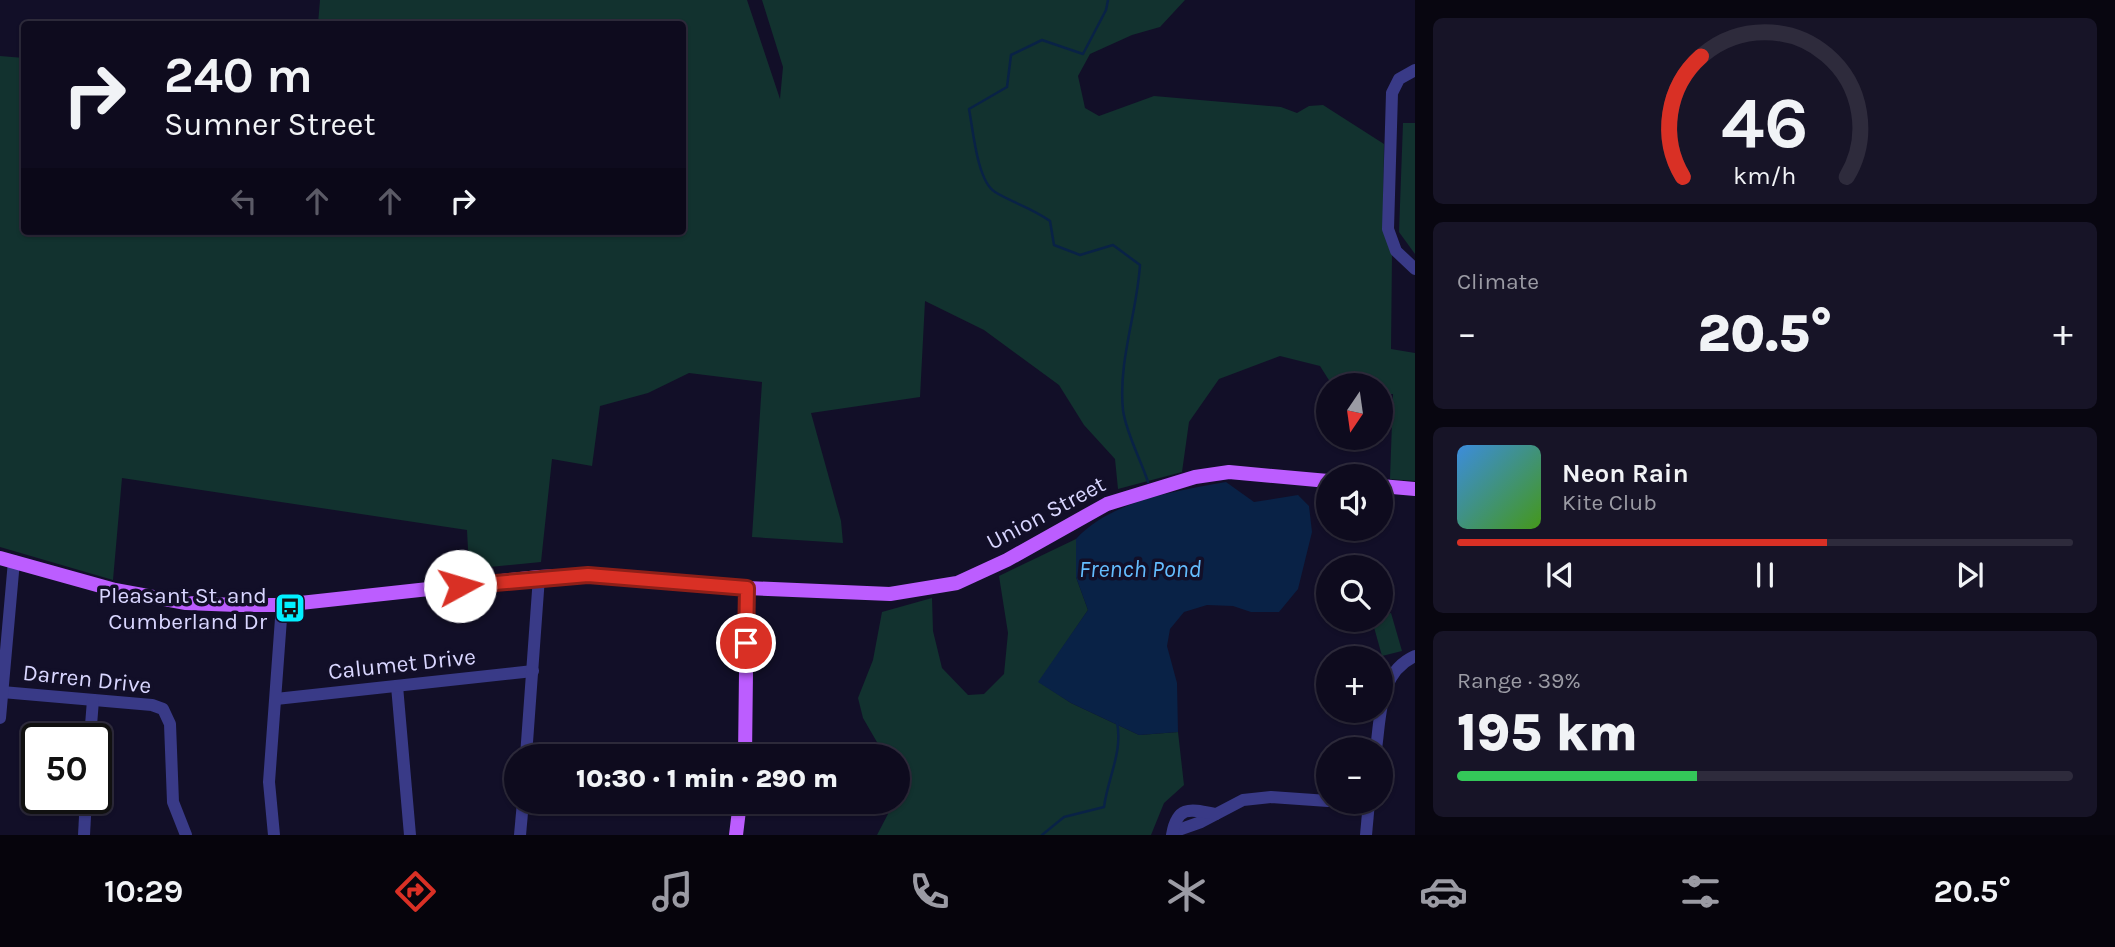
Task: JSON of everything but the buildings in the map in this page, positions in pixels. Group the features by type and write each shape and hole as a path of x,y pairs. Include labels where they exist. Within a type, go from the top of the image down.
{"main road":[{"name":"Union Street","path":"7,560 115,590 176,601 282,605 539,577 618,576 747,588 910,592 970,577 1007,560 1107,504 1171,483 1229,472 1316,480"},
{"path":"1393,487 1415,489"},
{"path":"745,744 747,588"},
{"path":"736,835 739,814"}],"street":[{"path":"1415,70 1399,79 1392,93 1388,223 1396,251 1415,269"},
{"path":"1415,78 1403,87 1398,101 1396,222 1401,243 1415,261"},
{"path":"0,718 7,560"},
{"path":"527,744 539,577"},
{"path":"274,835 268,792 282,605"},
{"path":"1378,737 1390,677 1403,662 1415,656"},
{"name":"Calumet Drive","path":"276,699 533,671"},
{"path":"397,686 410,835"},
{"name":"Darren Drive","path":"2,692 152,705 166,712 170,724 173,802 186,835"},
{"path":"91,723 93,700"},
{"path":"1172,834 1243,800 1257,797 1316,800"},
{"path":"84,835 85,814"},
{"path":"520,835 522,814"},
{"path":"1366,835 1368,814"}],"green space":[{"path":"320,0 747,0 780,99 783,67 762,0 1185,0 1160,27 1132,35 1090,54 1078,76 1085,108 1099,116 1154,96 1281,107 1297,113 1309,106 1323,105 1384,144 1383,229 1392,255 1391,349 1415,353 1415,481 1393,479 1393,464 1391,464 1393,373 1324,373 1320,366 1280,356 1219,379 1189,422 1182,472 1118,489 1115,459 1084,425 1059,385 984,330 925,301 920,397 811,413 841,521 843,543 752,537 762,382 689,373 648,393 600,406 592,466 552,459 541,562 469,569 467,530 122,478 113,580 0,547 0,56 21,58 21,235 686,235 686,21 318,21"},
{"path":"1403,123 1415,123 1415,254 1399,232"},
{"path":"1076,539 1076,577 1088,610 1039,682 1071,703 1139,735 1178,732 1184,785 1164,803 1151,835 877,835 888,814 910,814 910,744 878,744 863,718 858,698 873,660 882,612 932,598 933,631 942,668 968,695 984,694 1004,674 1008,633 999,576"},
{"path":"1393,620 1402,651 1393,653 1393,646 1379,646 1375,632 1393,632"}],"water":[{"name":"French Pond","path":"1226,482 1254,502 1298,495 1309,506 1312,532 1298,589 1279,612 1251,612 1233,606 1207,605 1184,612 1170,629 1167,646 1177,683 1178,732 1139,735 1071,703 1038,682 1088,610 1076,577 1076,539 1091,526 1126,506 1166,494"}],"waterway":[{"path":"1108,0 1106,10 1083,54 1042,40 1011,55 1007,87 969,109 980,166 989,186 995,192 1050,221 1054,245 1080,255 1113,245 1140,265 1125,355 1122,392 1127,428 1148,482"},
{"path":"1042,835 1064,817 1104,807 1117,754 1117,722"}],"place":[{"name":"Pleasant St. and Cumberland Dr","path":"290,608"}],"route":[{"path":"460,586 539,577 588,575 747,588 746,643"}]}
